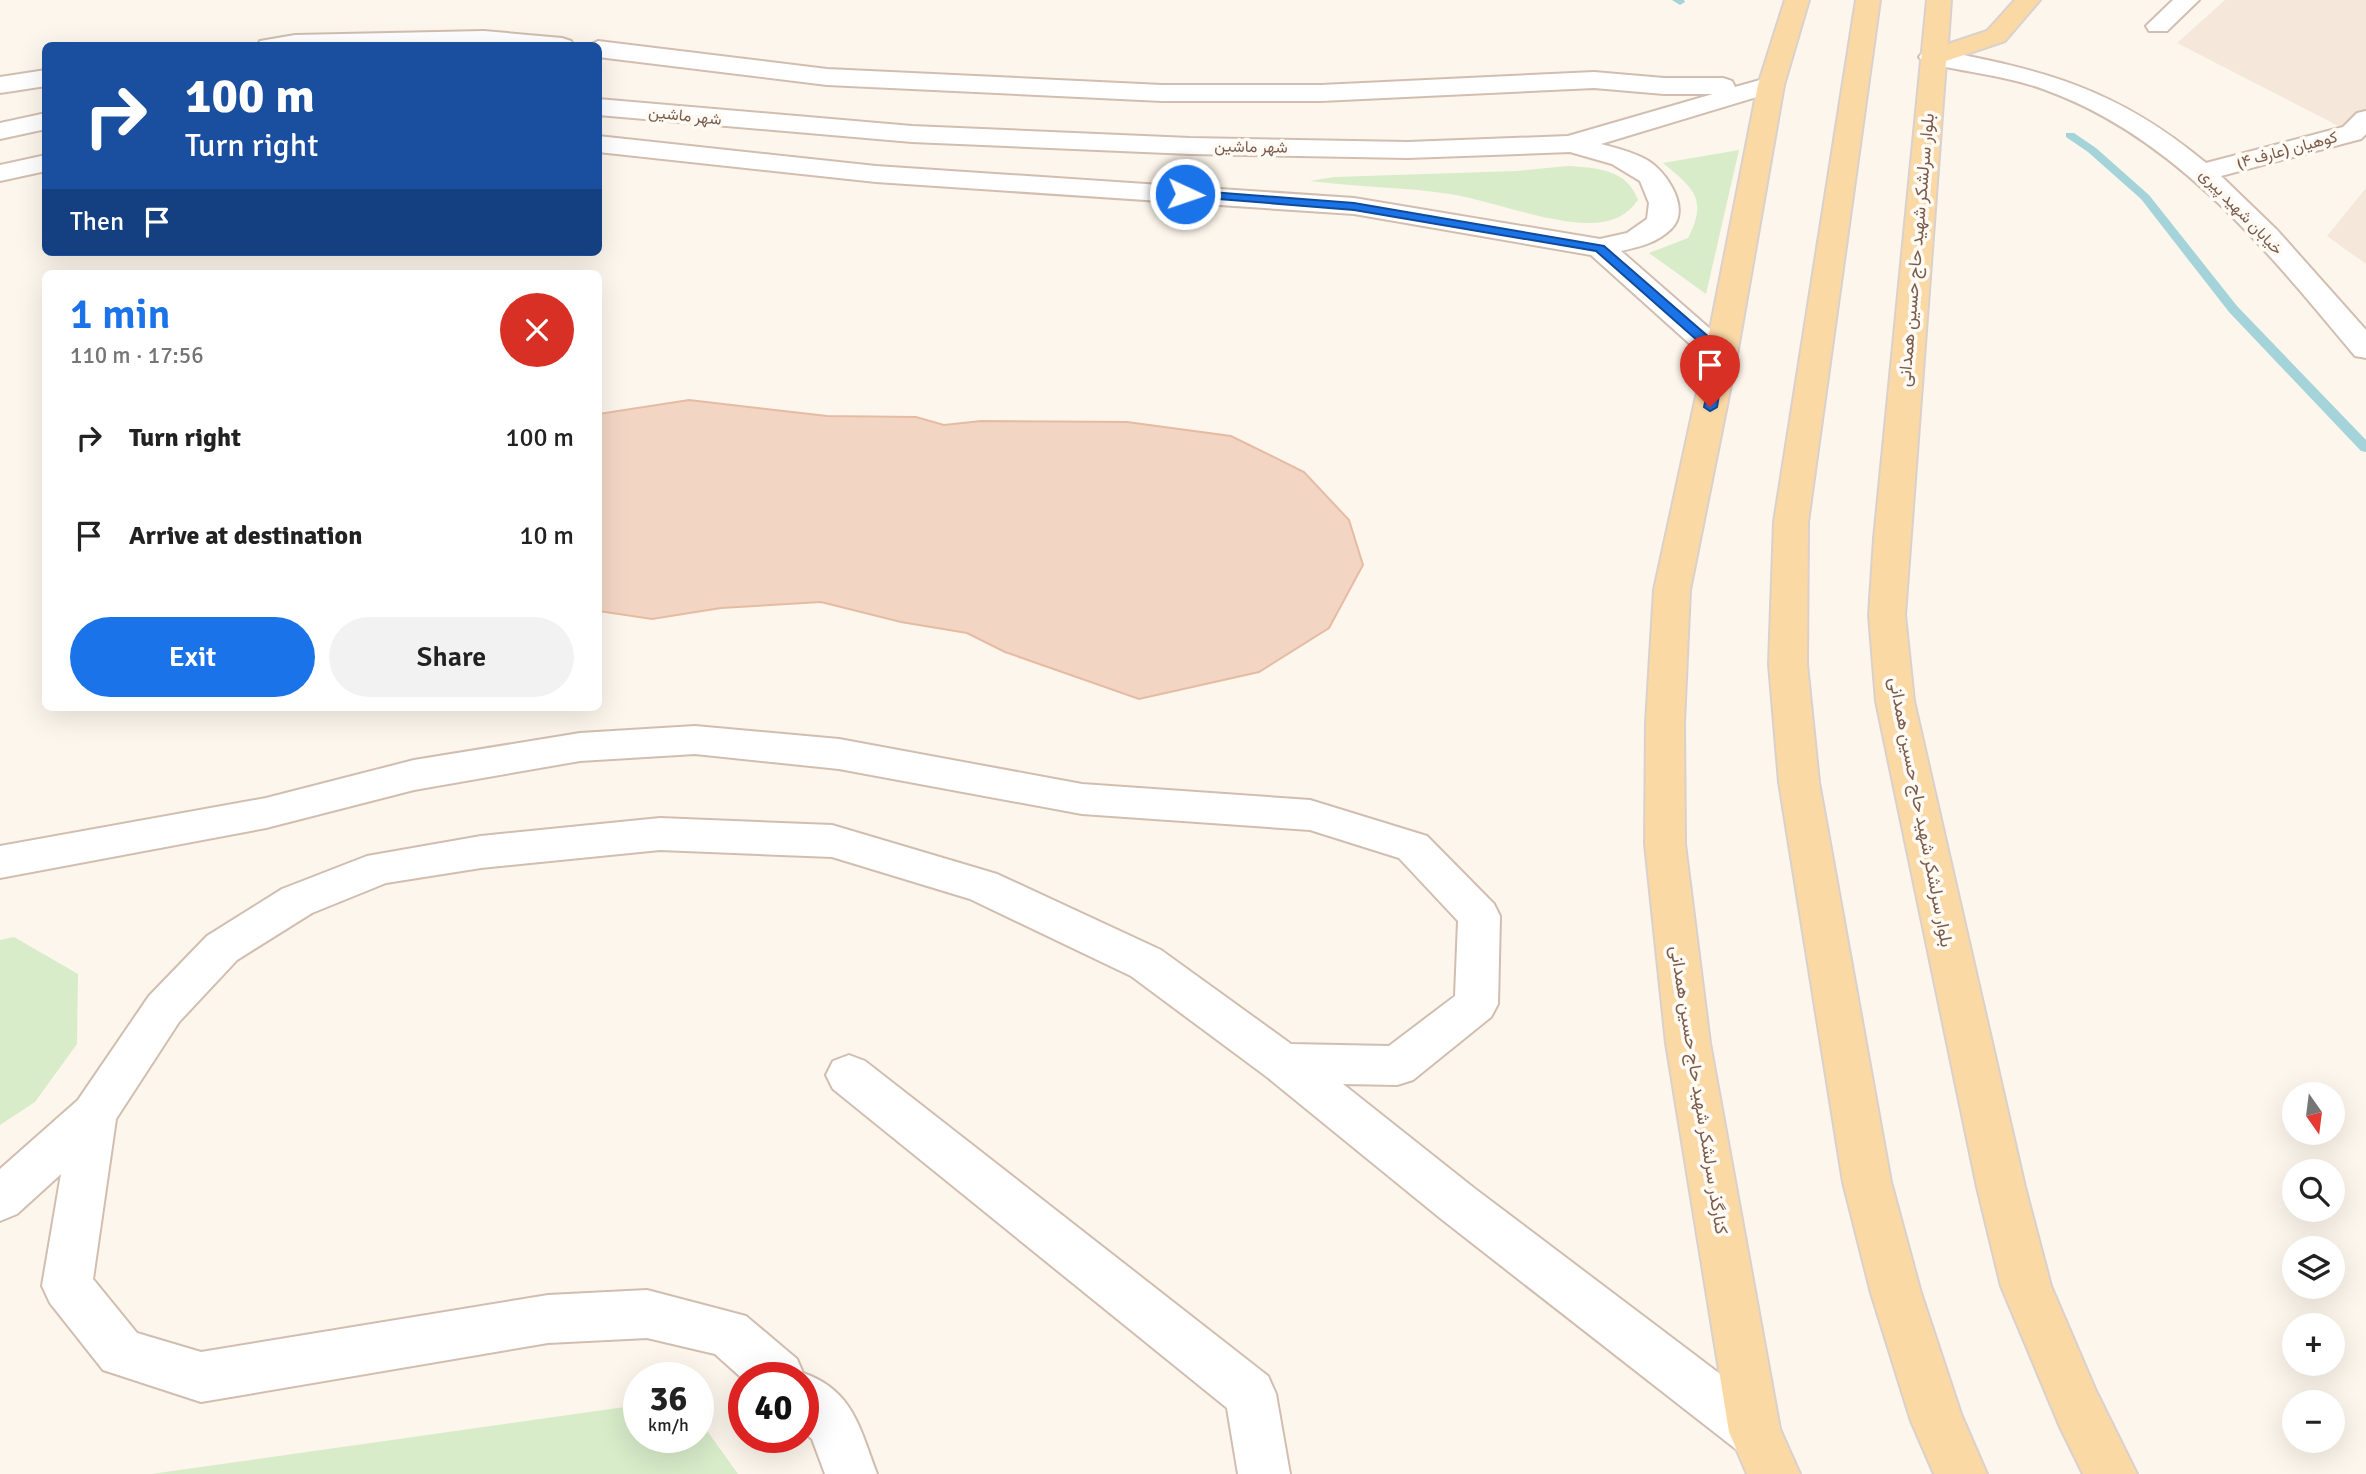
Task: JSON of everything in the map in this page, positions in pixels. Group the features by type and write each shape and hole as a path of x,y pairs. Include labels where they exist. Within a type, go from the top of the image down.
{"main road":[{"name":"کنارگذر سرلشکر شهید حاج حسین همدانی","path":"1774,1474 1755,1432 1688,1043 1665,844 1665,723 1672,590 1721,355 1771,85 1797,0"},
{"path":"1868,0 1791,522 1788,664 1799,782 1867,1182 1896,1293 1937,1421 1961,1474"},
{"name":"بلوار سرلشکر شهید حاج حسین همدانی","path":"1939,0 1891,539 1887,615 1895,701 1937,902 2026,1286 2078,1409 2111,1474"},
{"path":"1932,57 1996,36 2028,0"}],"street":[{"path":"2158,26 2187,0"},
{"path":"295,42 484,38 523,42"},
{"path":"602,49 827,77 1162,93 1321,93 1594,80 1664,86 1771,85"},
{"name":"خیابان شهید پیری","path":"1932,57 2022,74 2068,89 2139,125 2204,172 2366,349"},
{"path":"0,85 42,79"},
{"name":"شهر ماشین","path":"602,107 912,134 1190,146 1408,150 1570,144 1771,85"},
{"name":"کوهیان (عارف ۴)","path":"2204,172 2352,132 2366,119"},
{"path":"0,131 42,122"},
{"path":"602,144 876,174 1354,206 1600,248 1637,239 1661,223 1666,203 1657,182 1644,169 1605,153 1570,144"},
{"path":"0,173 42,164"},
{"path":"1600,248 1721,355"},
{"path":"0,862 266,813 414,775 580,747 695,740 839,754 1082,799 1310,815 1413,847 1479,916 1476,1004 1397,1066 1283,1063"},
{"path":"0,1199 94,1114 164,1009 222,948 297,901 382,867 481,852 660,834 832,841 982,886 1146,963 1283,1063 1457,1203 1755,1432"},
{"path":"849,1075 1250,1394 1264,1474"},
{"path":"94,1114 67,1286 121,1353 201,1377 548,1319 648,1314 728,1333 762,1362"},
{"path":"819,1412 831,1422 851,1474"}],"shaded area":[{"path":"2225,0 2366,0 2366,132 2352,133 2177,43"},
{"path":"2366,188 2366,264 2327,236"}],"green space":[{"path":"1739,150 1706,294 1649,253 1688,238 1697,213 1695,196 1690,188 1663,163"},
{"path":"1568,166 1600,169 1619,176 1633,190 1638,200 1624,214 1613,220 1577,223 1541,217 1450,194 1310,181 1334,177 1517,171"},
{"path":"14,937 78,974 77,1044 35,1102 0,1125 0,940"},
{"path":"623,1407 623,1453 714,1453 714,1440 738,1474 151,1474"}],"building":[{"path":"689,400 827,416 916,417 944,425 981,421 1127,422 1231,436 1304,472 1349,520 1363,565 1329,628 1259,672 1139,699 1005,652 967,633 901,622 821,602 721,608 652,619 602,612 602,413"}],"waterway":[{"path":"2070,135 2092,150 2145,197 2233,309 2366,448"}],"route":[{"path":"1185,194 1354,206 1600,248 1721,355 1710,407"}]}
